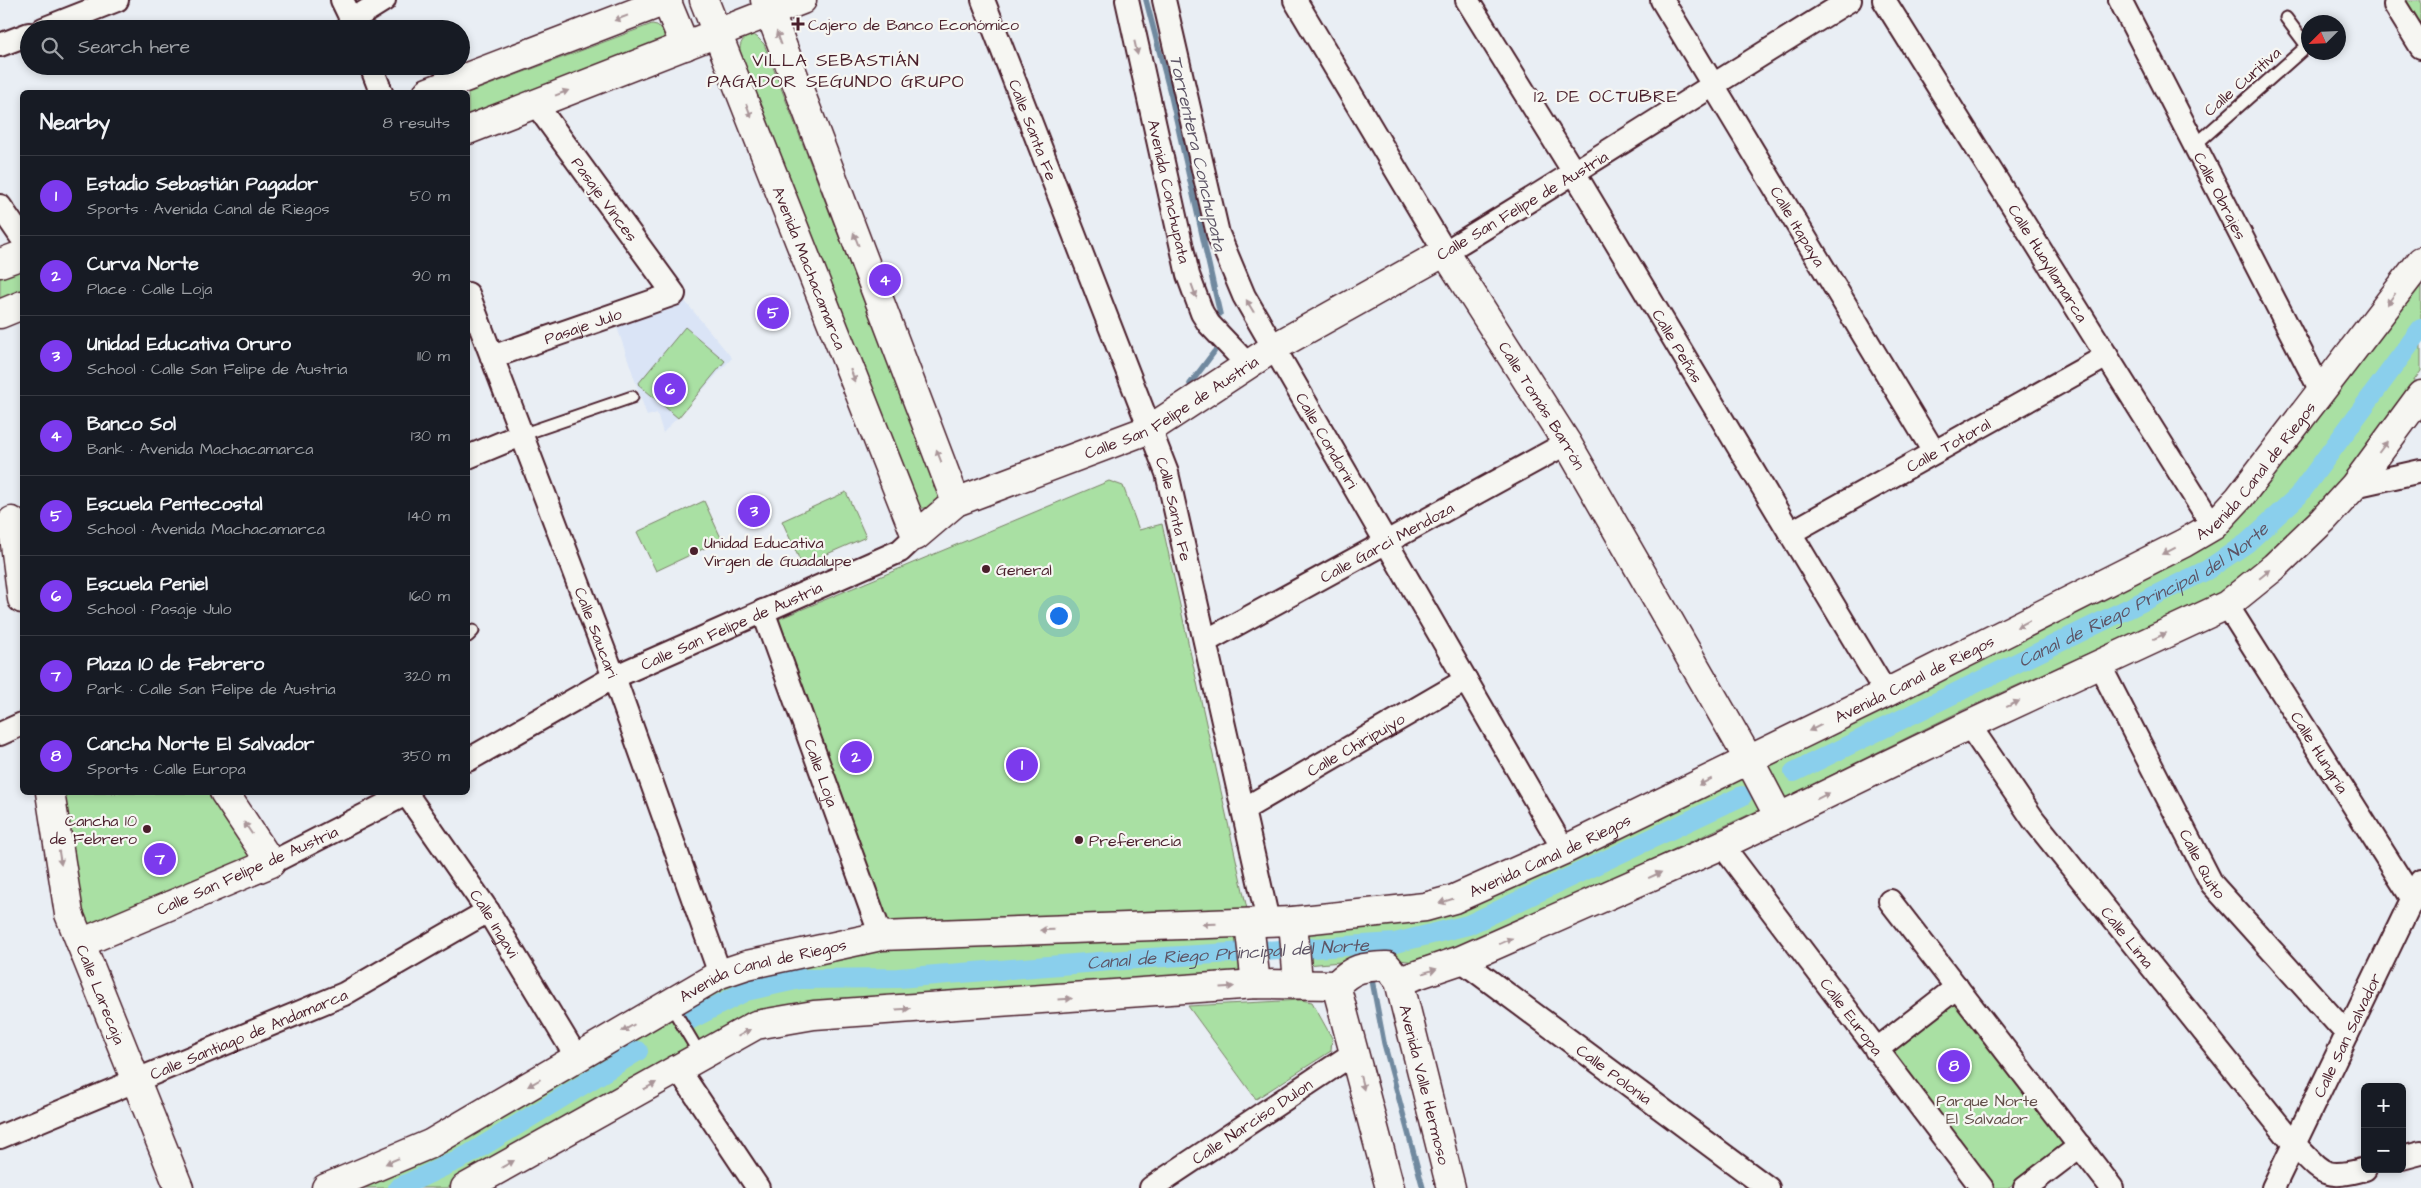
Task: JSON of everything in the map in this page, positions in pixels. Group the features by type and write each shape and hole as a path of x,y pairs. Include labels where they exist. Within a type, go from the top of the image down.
{"street":[{"path":"66,20 117,0"},
{"path":"350,16 384,0"},
{"path":"433,90 667,0 685,46"},
{"name":"Avenida Machacamarca","path":"704,0 916,536"},
{"path":"470,129 718,33 767,7 802,0"},
{"name":"Calle Santa Fe","path":"983,0 1167,473 1274,949"},
{"name":"Avenida Conchupata","path":"1126,0 1188,275 1202,313 1209,324 1248,365"},
{"name":"Calle Condoriri","path":"1164,0 1218,234 1244,296 1564,850"},
{"name":"Calle Tomás Barrón","path":"1295,0 1445,252 1567,444 1749,760 1779,817"},
{"name":"Calle Peñas","path":"1467,0 1575,174 1886,693"},
{"name":"Calle Itapaya","path":"1662,0 1934,452"},
{"name":"Calle San Felipe de Austria","path":"470,759 614,677 900,551 956,502 1150,429 1275,348 1445,252 1575,174 1713,84 1850,0"},
{"name":"Calle Huayllamarca","path":"1884,0 2213,526"},
{"name":"Calle Obrajes","path":"2120,0 2321,391"},
{"path":"2395,5 2421,47"},
{"path":"767,7 956,502"},
{"path":"0,46 20,38"},
{"path":"374,75 380,90"},
{"name":"Pasaje Vinces","path":"535,103 674,294"},
{"path":"0,206 20,235"},
{"path":"0,263 20,256"},
{"name":"Avenida Canal de Riegos","path":"465,1188 690,1064 756,1025 1274,949 1454,899 1564,850 1886,693 2175,548 2213,526 2239,498 2421,261"},
{"name":"Pasaje Julo","path":"492,357 674,294"},
{"name":"Calle Saucari","path":"470,299 614,677 720,974"},
{"path":"0,314 20,306"},
{"name":"Calle Totoral","path":"1790,533 2107,356"},
{"path":"1390,1188 1336,985 1348,974 1360,967 1387,966 1399,981 1461,960 1722,845 1969,725 2227,605 2274,567 2323,520 2354,486 2421,395"},
{"path":"470,456 521,435"},
{"name":"Calle Garci Mendoza","path":"1206,641 1567,444"},
{"path":"2354,486 2421,471"},
{"path":"12,521 20,583"},
{"name":"Calle Hungría","path":"2227,605 2417,889"},
{"name":"Calle Loja","path":"763,611 881,936"},
{"name":"Calle Quito","path":"2099,664 2212,884 2348,1034"},
{"name":"Calle Chiripujyo","path":"1244,809 1466,680"},
{"path":"0,734 20,725"},
{"name":"Calle Lima","path":"1969,725 2033,819 2294,1144 2322,1172 2342,1176 2361,1170"},
{"name":"Calle Larecaja","path":"50,795 69,914 179,1188"},
{"path":"226,795 271,863"},
{"name":"Calle San Felipe de Austria","path":"81,943 271,863 403,795"},
{"name":"Calle Ingavi","path":"408,795 488,911 576,1058"},
{"name":"Calle Europa","path":"1722,845 1982,1188"},
{"name":"Calle San Salvador","path":"2273,1188 2417,889"},
{"path":"1890,900 2112,1188"},
{"name":"Calle Santiago de Andamarca","path":"0,1137 344,994 488,911"},
{"name":"Avenida Canal de Riegos","path":"326,1188 430,1144 720,974 747,965 881,936 1274,949 1336,985"},
{"name":"Calle Polonia","path":"1461,960 1768,1188"},
{"name":"Avenida Valle Hermoso","path":"1399,981 1451,1188"},
{"path":"1876,1050 1957,987"},
{"name":"Calle Narciso Dulon","path":"1151,1188 1354,1053"},
{"path":"690,1064 758,1188"},
{"path":"2026,1188 2080,1146"},
{"path":"2406,1157 2421,1153"}],"lane":[{"name":"Calle Curitiva","path":"2195,144 2308,46 2286,18"},
{"path":"521,435 632,397"},
{"path":"670,1004 690,1064"}],"shaded area":[{"path":"684,300 732,358 663,433 657,413 647,416 616,324"}],"green space":[{"path":"2401,0 2421,0 2421,33"},
{"path":"652,24 657,25 664,31 664,40 470,118 470,92"},
{"path":"753,35 764,44 938,492 937,502 930,508 920,508 914,501 740,53 742,41"},
{"path":"20,269 20,297 0,305 0,276"},
{"path":"2421,272 2421,371 2338,484 2302,524 2228,590 1965,709 1785,798 1767,764 2194,550"},
{"path":"685,327 725,361 678,418 638,384"},
{"path":"1109,481 1123,486 1139,530 1162,524 1247,909 888,924 774,621"},
{"path":"846,492 866,537 802,565 782,521"},
{"path":"704,501 722,540 656,571 637,532"},
{"path":"1745,776 1763,808 1475,942 1415,962 1385,958 1307,965 1304,928 1422,919"},
{"path":"60,795 210,795 248,851 249,862 92,926 84,922"},
{"path":"1241,933 1245,973 771,1008 735,1021 700,1042 679,1007 723,982 890,948"},
{"name":"Parque Norte El Salvador","path":"1954,999 2066,1143 2009,1188 1996,1188 1888,1050"},
{"path":"1301,1000 1312,1002 1332,1038 1331,1051 1256,1099 1188,1006"},
{"path":"670,1017 691,1052 447,1188 352,1188"}],"waterway":[{"name":"Torrentera Conchupata","path":"1146,0 1171,96 1220,314"},
{"name":"Canal de Riego Principal del Norte","path":"1794,772 2207,570 2247,543 2298,496 2421,329"},
{"name":"Torrentera Conchupata","path":"1190,384 1214,352"},
{"name":"Canal de Riego Principal del Norte","path":"689,1020 746,991 800,979 898,978 1149,958 1395,943 1468,925 1742,796"},
{"path":"1372,980 1384,1043 1423,1188"},
{"name":"Canal de Riego Principal del Norte","path":"398,1188 468,1155 638,1051"}],"place":[{"name":"Cajero de Banco Económico","path":"798,24"},
{"name":"Banco Sol","path":"885,280"},
{"name":"Escuela Pentecostal","path":"773,313"},
{"name":"Escuela Peniel","path":"670,389"},
{"name":"Unidad Educativa Oruro","path":"754,511"},
{"name":"Unidad Educativa Virgen de Guadalupe","path":"694,551"},
{"name":"General","path":"986,569"},
{"name":"Curva Norte","path":"856,757"},
{"name":"Estadio Sebastián Pagador","path":"1022,765"},
{"name":"Cancha 10 de Febrero","path":"147,829"},
{"name":"Preferencia","path":"1079,840"},
{"name":"Plaza 10 de Febrero","path":"160,859"},
{"name":"Cancha Norte El Salvador","path":"1954,1066"}],"district":[{"name":"VILLA SEBASTIÁN PAGADOR SEGUNDO GRUPO","path":"836,70"},
{"name":"12 DE OCTUBRE","path":"1606,96"}]}
